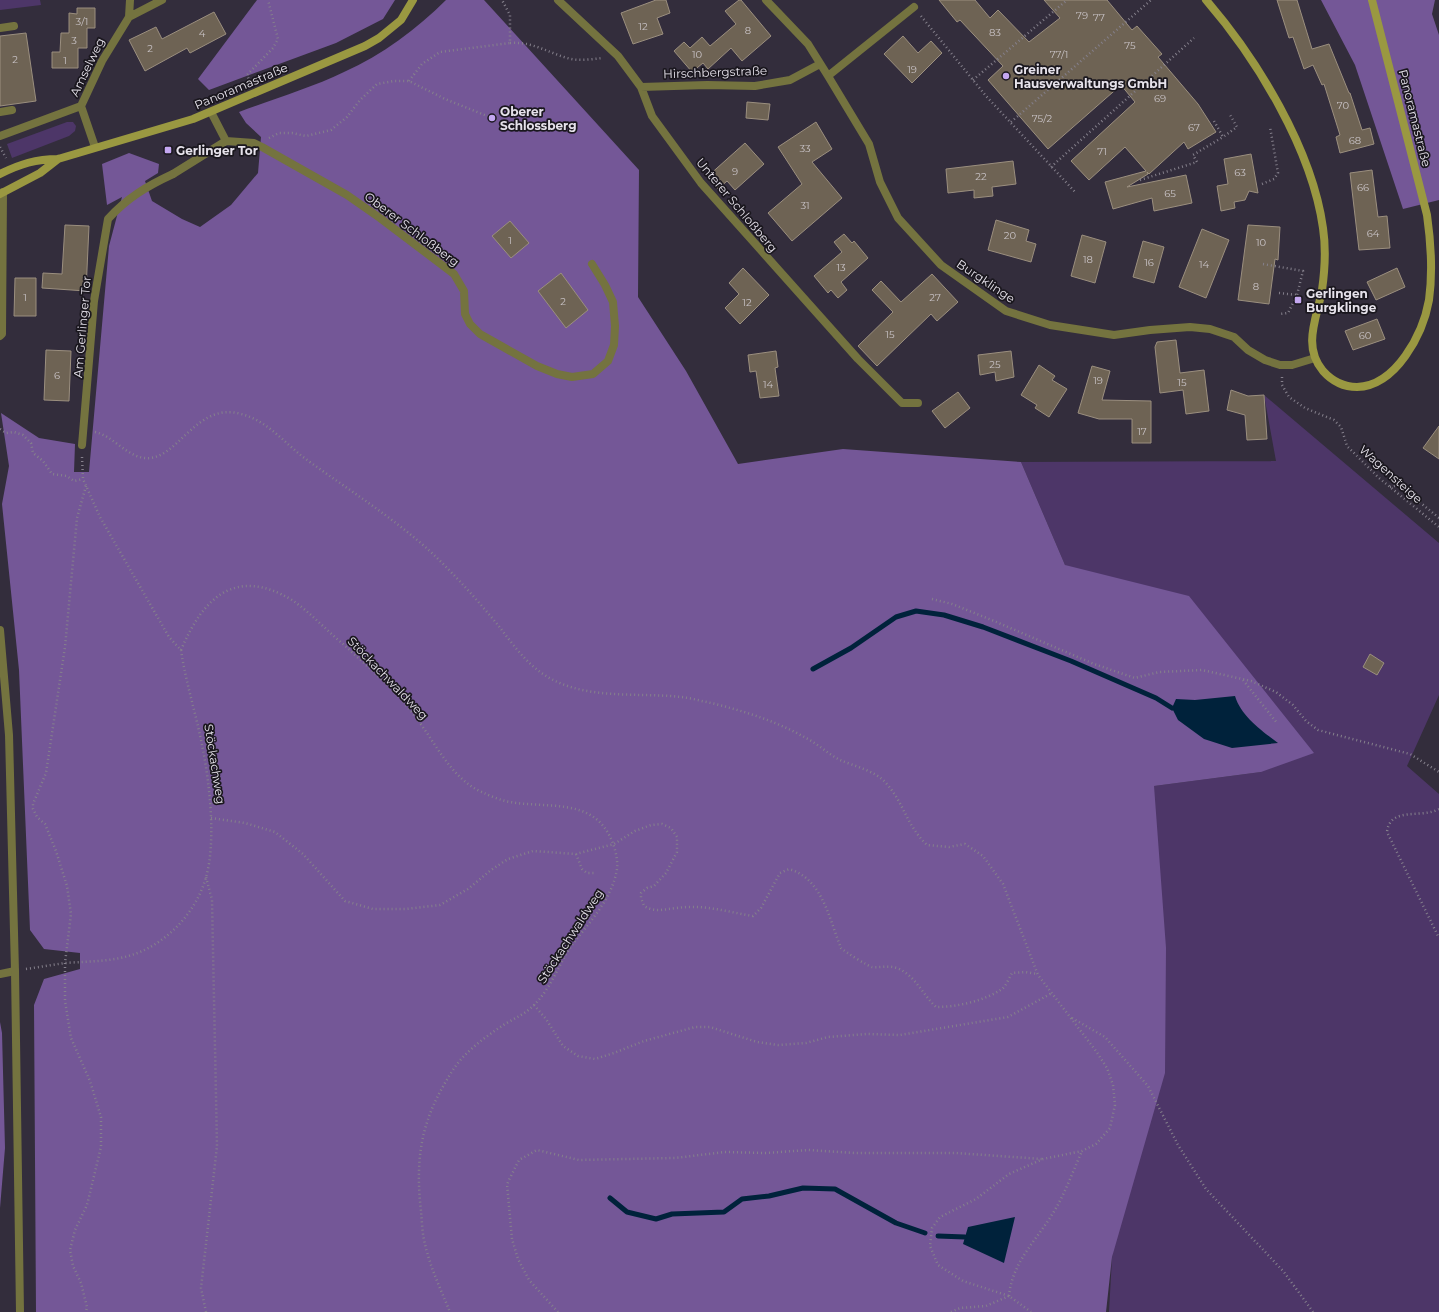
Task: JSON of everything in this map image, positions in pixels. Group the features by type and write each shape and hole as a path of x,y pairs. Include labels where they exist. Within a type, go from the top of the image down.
{"main road":[{"name":"Panoramastraße","path":"0,174 30,161 58,159 211,112 380,38 402,20 413,0"},
{"name":"Panoramastraße","path":"1206,0 1223,20 1268,89 1292,130 1312,183 1323,227 1325,248 1322,290 1312,334 1312,347 1315,358 1328,375 1337,382 1350,387 1367,387 1383,380 1396,368 1409,352 1429,301 1432,246 1427,215 1372,0"},
{"name":"Panoramastraße","path":"2,193 40,173 58,159"}],"street":[{"name":"Amselweg","path":"95,147 81,106 102,61 129,17 130,0"},
{"path":"129,17 162,0"},
{"name":"Unterer Schloßberg","path":"558,0 618,56 642,87 652,116 701,183 755,244 858,359 902,403 918,403"},
{"path":"766,0 808,44 820,64"},
{"path":"828,76 914,7"},
{"path":"0,28 14,26"},
{"name":"Burgklinge","path":"820,64 869,144 880,182 898,218 941,265 1006,311 1050,324 1114,334 1190,327 1210,329 1234,337 1248,350 1265,360 1280,365 1292,365 1315,358"},
{"name":"Hirschbergstraße","path":"642,87 707,85 755,86 790,80 820,64"},
{"path":"0,136 81,106"},
{"path":"0,112 12,110"},
{"path":"211,112 226,141"},
{"name":"Am Gerlinger Tor","path":"82,445 94,301 108,219 117,209 145,187 173,174 226,141"},
{"name":"Oberer Schloßberg","path":"226,141 254,143 347,195 380,218 454,274 464,291 465,314 470,324 480,334 537,366 557,374 572,377 593,374 608,361 614,345 615,326 613,302 605,284 592,264"},
{"path":"0,336 2,334 2,193"},
{"path":"0,630 9,735 15,971 20,1312"},
{"path":"0,974 15,971"}],"path":[{"path":"255,93 247,75 273,48 278,39 268,0"},
{"path":"502,0 510,15 510,43"},
{"path":"973,80 1067,0"},
{"path":"1011,122 1151,0"},
{"path":"914,7 973,80 1076,193"},
{"path":"1051,167 1194,38"},
{"path":"409,81 422,64 440,52 510,43 520,42 535,45 572,59 591,59 618,56"},
{"path":"271,136 292,133 310,136 331,130 347,117 360,100 377,84 394,81 409,81 445,99 492,118"},
{"path":"1140,180 1197,162 1192,154 1223,137 1237,127 1229,113"},
{"path":"1214,121 1223,137"},
{"path":"1262,184 1274,180 1278,173 1270,127"},
{"path":"0,146 8,162"},
{"path":"1263,264 1303,271 1297,295 1288,313 1279,314"},
{"path":"1279,293 1297,295"},
{"name":"Wagensteige","path":"1280,365 1282,385 1289,397 1305,408 1334,420 1341,427 1347,446 1390,488 1439,527"},
{"path":"84,430 101,433 123,449 145,458 163,453 174,446 186,433 206,418 226,412 242,414 263,424 308,460 390,517 434,555 483,607 523,656 542,674 573,688 629,695 682,697 750,713 807,738 833,756 883,779 897,796 905,815 916,834 927,845 949,847 965,844 983,856 1003,884 1038,974 1107,1068 1113,1085 1115,1105 1110,1128 1096,1144 1082,1151 1043,1159 1009,1174 976,1199 940,1217 932,1228 930,1246 938,1265 963,1281 1010,1296 1032,1312"},
{"path":"0,429 6,433 14,432 23,435 31,443 33,453 43,461 52,474 66,476 74,481 83,479"},
{"path":"82,445 83,479 100,517 165,631 181,650"},
{"path":"1390,488 1399,485 1439,518"},
{"path":"86,486 77,518 65,646 46,773 33,804 33,809 37,817 45,824 56,851 67,886 71,914 65,964 66,1001 71,1038 90,1080 101,1117 101,1147 92,1177 87,1205 75,1230 70,1250 73,1266 81,1283 87,1307 86,1312"},
{"name":"Stöckachwaldweg","path":"181,650 190,626 204,607 221,594 233,588 252,586 269,589 294,602 367,666 413,713 464,781 480,792 504,801 567,807 585,811 598,819 606,829 614,844 617,859 617,874 610,890 600,907 569,950 548,988 534,1005 522,1016 484,1038 463,1056 432,1106 425,1125 420,1153 418,1184 424,1243 436,1279 450,1312"},
{"path":"932,599 952,604 1094,664 1135,678 1159,672 1202,670 1251,681 1276,692 1293,705 1306,721 1318,730 1410,754 1439,772"},
{"name":"Stöckachweg","path":"15,971 65,964 118,960 140,952 158,942 178,926 196,902 206,877 211,818 210,794 203,751 181,650"},
{"path":"1242,680 1277,723"},
{"path":"1439,809 1433,812 1400,815 1394,817 1390,821 1386,832 1439,938"},
{"path":"211,818 245,822 275,832 303,854 345,901 373,909 406,909 440,905 468,889 491,870 508,859 533,851 576,854 614,844 635,831 651,825 662,824 672,828 677,836 677,852 666,872 654,886 641,893 644,906 653,911 678,907 696,907 720,909 753,916 762,908 780,873 789,869 799,872 808,879 825,904 841,948 846,953 858,958 867,966 886,966 897,968 914,980 926,998 936,1007 962,1004 980,999 1003,988 1012,973 1025,972 1038,974"},
{"path":"576,854 582,869 587,873 595,873"},
{"path":"206,877 212,900 217,1146 201,1288 206,1312"},
{"path":"534,1005 546,1019 562,1046 578,1056 596,1059 644,1040 695,1027 710,1028 757,1042 778,1045 806,1043 828,1037 867,1034 900,1035 1008,1017 1052,992"},
{"path":"1070,1017 1105,1037 1148,1086 1178,1145 1206,1189 1284,1272 1313,1312"},
{"path":"558,1312 529,1280 518,1259 512,1239 507,1184 519,1160 537,1150 578,1160 675,1158 725,1152 766,1153 808,1150 855,1153 956,1153 1043,1159"},
{"path":"1010,1296 1010,1281 1019,1262 1053,1212 1082,1151"},
{"path":"951,1312 960,1308 986,1306 1010,1296"}],"shaded area":[{"path":"0,0 40,0 41,5 0,10"},
{"path":"257,0 395,0 383,19 336,43 209,90 198,79"},
{"path":"446,0 484,0 639,170 638,297 686,371 738,464 843,449 1021,462 1065,565 1189,596 1314,753 1261,772 1154,786 1166,948 1165,1073 1112,1257 1106,1312 36,1312 34,1005 44,979 80,969 80,953 44,949 30,930 19,670 2,504 9,466 1,413 39,438 75,444 74,472 89,472 109,246 122,197 107,205 102,164 129,153 159,164 158,173 145,181 152,201 182,219 200,227 231,205 258,173 261,137 246,123 239,112 331,78 372,58 411,31"},
{"path":"1321,0 1435,0 1432,14 1439,35 1439,200 1403,209 1355,65"},
{"path":"67,122 73,122 76,126 75,131 69,136 12,158 7,144"},
{"path":"1264,395 1439,543 1439,695 1407,766 1439,794 1439,1312 1109,1312 1112,1258 1154,786 1261,772 1065,565 1021,462 1276,461"},
{"path":"0,1022 2,1033 5,1148 0,1208"}],"water":[{"path":"1235,696 1242,710 1247,716 1278,743 1232,748 1204,739 1178,720 1172,708 1176,699 1195,700"},
{"path":"1015,1217 1004,1263 963,1244 968,1227"}],"building":[{"path":"656,0 666,0 670,13 657,18 663,34 633,44 621,13"},
{"path":"741,0 771,36 742,61 731,48 708,69 703,63 692,72 674,51 684,42 690,48 702,37 710,46 736,24 725,11"},
{"path":"939,0 975,0 990,18 998,10 1029,42 1060,18 1044,0 1107,0 1132,30 1137,26 1162,54 1158,57 1198,104 1216,132 1188,149 1184,142 1149,174 1147,172 1148,174 1127,187 1186,175 1192,203 1154,211 1152,198 1113,209 1105,182 1146,171 1125,147 1089,180 1071,161 1135,102 1121,85 1048,149 988,80 1003,66 960,20 957,22"},
{"path":"1277,0 1297,0 1312,49 1329,44 1350,93 1362,130 1370,128 1374,144 1340,153 1336,137 1340,135 1324,84 1322,85 1313,65 1304,69 1293,37 1289,38"},
{"path":"77,8 95,8 95,28 87,28 87,48 78,48 78,68 52,68 52,52 60,52 61,33 69,33 69,13 77,14"},
{"path":"214,12 226,34 190,53 187,48 145,71 129,40 156,27 162,39"},
{"path":"26,33 36,101 0,106 0,36"},
{"path":"903,36 918,53 931,41 942,53 912,83 884,54"},
{"path":"747,102 770,104 768,120 746,118"},
{"path":"816,122 832,149 812,162 842,198 792,241 768,213 802,184 778,147"},
{"path":"745,143 764,164 735,190 727,181 718,189 707,177"},
{"path":"1251,154 1258,193 1249,191 1245,200 1234,202 1235,208 1221,211 1217,186 1228,184 1224,159"},
{"path":"1013,161 1016,184 992,187 993,196 974,198 974,190 948,193 946,169"},
{"path":"1372,170 1378,217 1387,216 1390,248 1359,250 1350,173"},
{"path":"996,220 1029,230 1026,241 1036,244 1031,262 988,250"},
{"path":"510,221 529,243 511,258 492,236"},
{"path":"65,225 89,226 86,291 42,288 43,273 62,274"},
{"path":"1248,225 1280,227 1278,260 1275,259 1269,304 1238,300"},
{"path":"1202,229 1229,240 1206,298 1179,287"},
{"path":"844,234 852,243 854,241 868,258 841,282 847,290 838,298 831,290 828,293 814,276 842,252 834,242"},
{"path":"1082,235 1106,242 1095,283 1071,276"},
{"path":"1143,241 1164,247 1154,283 1133,277"},
{"path":"743,268 769,295 740,324 725,308 739,294 729,283"},
{"path":"1397,268 1405,287 1376,300 1367,282"},
{"path":"561,273 588,310 566,328 538,291"},
{"path":"932,274 958,302 937,321 931,314 877,366 858,346 893,312 872,290 881,281 901,302"},
{"path":"15,278 36,278 36,316 14,316"},
{"path":"1377,319 1385,339 1353,350 1345,331"},
{"path":"1176,340 1180,373 1204,370 1209,411 1186,414 1183,390 1160,393 1155,347 1157,342"},
{"path":"46,350 71,351 69,401 44,400"},
{"path":"776,351 778,367 775,368 779,396 760,398 756,371 750,372 748,355"},
{"path":"1011,351 1014,377 996,381 995,372 980,375 978,355"},
{"path":"1039,365 1055,376 1052,380 1067,389 1049,417 1035,408 1037,405 1021,395"},
{"path":"1092,366 1110,371 1102,400 1151,401 1151,443 1132,443 1132,419 1099,419 1078,413"},
{"path":"1231,390 1248,396 1264,395 1267,439 1247,440 1245,415 1227,410"},
{"path":"958,392 970,408 945,428 932,411"},
{"path":"1439,426 1439,459 1423,448"},
{"path":"1370,654 1384,663 1377,675 1363,667"}],"waterway":[{"path":"813,669 851,648 896,617 916,611 944,615 983,627 1071,661 1156,698 1172,708"},
{"path":"610,1198 627,1212 656,1219 672,1214 724,1212 742,1199 769,1196 803,1188 835,1189 896,1223 925,1233"},
{"path":"938,1236 965,1237"}],"place":[{"name":"Greiner Hausverwaltungs GmbH","path":"1006,76"},
{"name":"Oberer Schlossberg","path":"492,118"},
{"name":"Gerlinger Tor","path":"168,150"},
{"name":"Gerlingen Burgklinge","path":"1298,300"}]}
